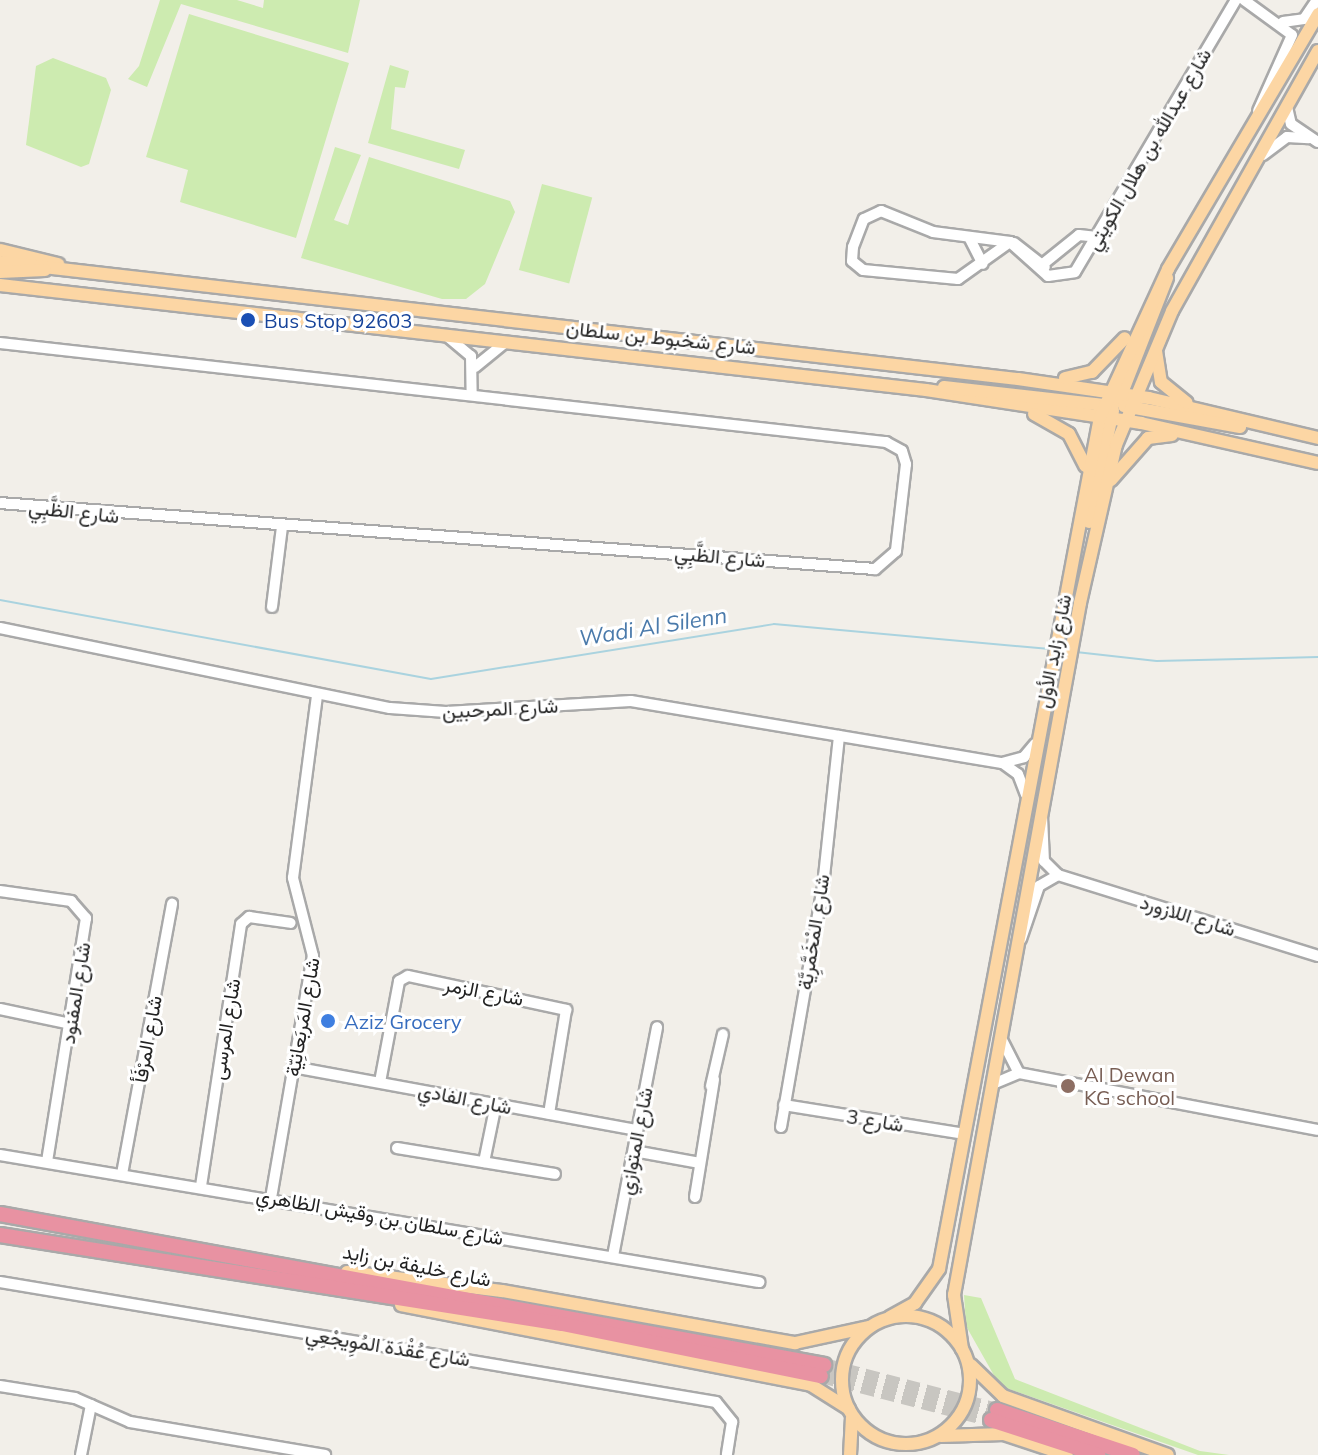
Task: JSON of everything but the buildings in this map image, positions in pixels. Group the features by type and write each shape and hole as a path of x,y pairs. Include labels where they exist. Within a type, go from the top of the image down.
{"highway":[{"name":"شارع خليفة بن زايد","path":"0,1214 347,1272 823,1370 0,1235"},
{"path":"1098,1455 994,1415 1133,1455"}],"main road":[{"name":"شارع زايد الأول","path":"963,1352 954,1295 1080,603 1105,490 1116,406 1142,316 1318,14"},
{"name":"شارع زايد الأول","path":"890,1317 915,1303 939,1269 1086,468 1116,406 1157,343 1318,51"},
{"path":"0,250 72,271"},
{"name":"شارع شخبوط بن سلطان","path":"0,262 1018,379 1116,406 1199,435 1318,463"},
{"path":"0,272 48,268"},
{"path":"1090,551 1116,406 1164,294 1168,269"},
{"name":"شارع شخبوط بن سلطان","path":"0,285 926,390 1200,410 1318,438"},
{"path":"1018,379 1084,377 1142,316"},
{"path":"1157,343 1163,386 1200,410"},
{"path":"926,390 1051,419 1075,442 1086,468"},
{"path":"1116,406 1298,432"},
{"path":"1105,490 1148,438 1199,435"},
{"path":"347,1272 502,1291 795,1343 869,1327 890,1317 931,1321 1003,1396 1168,1455"},
{"path":"343,1290 811,1385 850,1412 876,1436 908,1444"},
{"path":"850,1455 850,1412 844,1360 869,1327"},
{"path":"934,1437 965,1406 963,1352"},
{"path":"890,1455 908,1444 934,1437 990,1432 1067,1455"}],"street":[{"name":"شارع عبدالله بن هلال الكويتي","path":"1048,276 1075,272 1236,0"},
{"path":"1244,0 1283,22 1304,19 1317,0"},
{"path":"1258,117 1291,45 1283,22"},
{"path":"1287,107 1291,124 1314,140"},
{"path":"1253,164 1287,137 1314,140"},
{"path":"1010,242 983,264 942,280 863,270 851,254 861,224 875,212 969,237 1010,242 1043,264 1048,276"},
{"path":"1043,264 1079,235 1097,237"},
{"path":"969,237 983,264"},
{"path":"1010,242 1048,276"},
{"path":"448,337 475,367"},
{"name":"شارع الظَّبِي","path":"0,343 892,443 906,464 895,557 875,569 282,527 0,503"},
{"path":"472,395 475,367 505,343"},
{"path":"272,607 282,527"},
{"name":"شارع المرحبين","path":"0,628 317,695 446,712 631,701 1002,763"},
{"name":"شارع المَربَعانِيّة","path":"271,1198 313,949 293,878 317,695"},
{"name":"شارع المْخَمَّرِيَّة","path":"781,1127 823,886 839,736"},
{"path":"1002,763 1024,757 1035,744"},
{"path":"1002,763 1018,774 1026,795"},
{"path":"1018,943 1039,886 1058,875 1044,861 1042,814"},
{"name":"شارع اللازورد","path":"1058,875 1318,956"},
{"name":"شارع المفنود","path":"0,891 71,901 84,910 71,1024 47,1162"},
{"name":"شارع المرْفَأ","path":"122,1174 172,904"},
{"name":"شارع المرسى","path":"201,1186 241,924 249,917 291,923"},
{"name":"شارع الزمر","path":"380,1082 399,981 408,976 566,1010 549,1114"},
{"path":"0,1009 71,1024"},
{"name":"شارع المتوازي","path":"613,1256 657,1027"},
{"path":"695,1197 723,1034"},
{"path":"1001,1037 1019,1073"},
{"name":"شارع الفادي","path":"293,1067 637,1130"},
{"path":"993,1084 1019,1073 1318,1130"},
{"path":"484,1162 496,1104"},
{"name":"شارع 3","path":"784,1105 965,1134"},
{"path":"397,1148 555,1174"},
{"path":"634,1151 700,1163"},
{"name":"شارع سلطان بن وقيش الظاهري","path":"0,1155 201,1186 759,1282"},
{"name":"شارع عُقْدَة المُوِيجْعِي","path":"0,1282 716,1402 732,1422 727,1455"},
{"path":"0,1386 91,1405 130,1422 317,1454"},
{"path":"81,1455 91,1405"}],"green space":[{"path":"160,0 237,0 263,8 264,0 360,0 348,53 181,4 147,87 128,79 139,66"},
{"path":"189,14 349,63 296,238 180,202 188,170 146,157"},
{"path":"53,58 106,78 111,90 89,164 81,167 26,145 36,66"},
{"path":"390,65 409,71 405,88 395,87 391,129 465,150 459,169 368,143"},
{"path":"335,147 361,155 334,220 348,225 369,157 510,201 515,212 485,284 466,299 442,299 301,258"},
{"path":"542,184 592,197 569,283 519,270"},
{"path":"964,1295 981,1298 1015,1379 1200,1451 1229,1455 1198,1455 1000,1386 966,1326"}],"waterway":[{"name":"Wadi Al Silenn","path":"0,600 431,679 774,624 1050,649"},
{"name":"Wadi Al Silenn","path":"1076,652 1157,661 1318,657"}],"tunnel":[{"path":"824,1365 997,1410"},
{"path":"821,1376 991,1420"}],"place":[{"name":"Bus Stop 92603","path":"248,320"},
{"name":"Aziz Grocery","path":"328,1021"},
{"name":"Al Dewan KG school","path":"1068,1086"}]}
